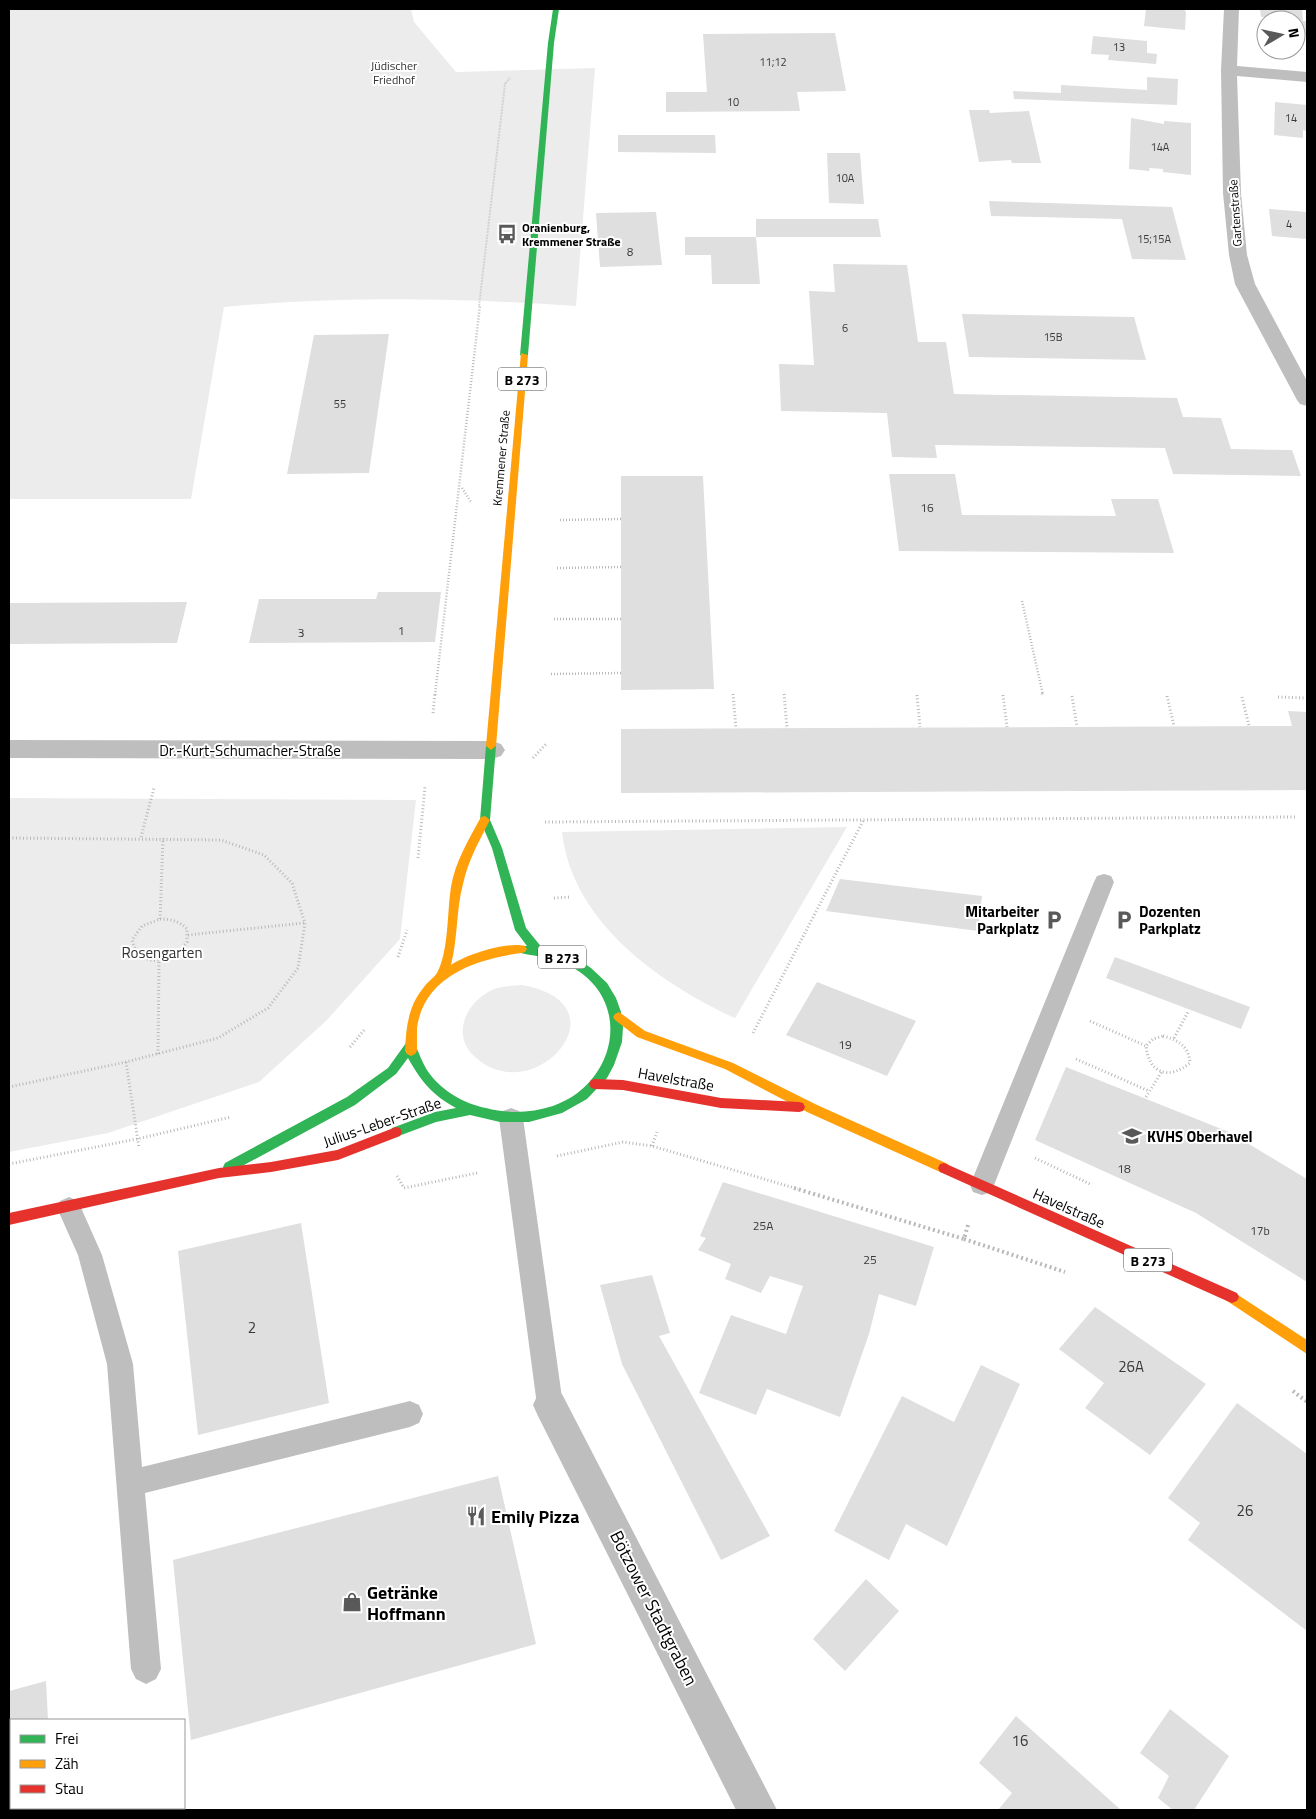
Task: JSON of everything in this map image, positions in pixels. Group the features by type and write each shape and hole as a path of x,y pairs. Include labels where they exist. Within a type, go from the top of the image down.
{"main road":[{"name":"Kremmener Straße","path":"442,975 450,947 457,885 468,852 485,820 512,487 551,43 556,9"},
{"name":"Kremmener Straße","path":"485,820 497,848 521,930 538,951"},
{"name":"B 273","path":"504,950 538,951 567,958 592,973 609,993 619,1017 619,1038 616,1052 606,1072 595,1084 566,1105 549,1112 511,1118 495,1118 467,1111 438,1095 418,1073 410,1046 411,1023 419,1001 442,975 464,962 487,953 504,950"},
{"name":"Havelstraße","path":"619,1017 641,1034 729,1066 811,1108 1233,1298 1307,1348"},
{"name":"Julius-Leber-Straße","path":"219,1173 281,1137 351,1101 392,1071 410,1046"},
{"name":"Havelstraße","path":"595,1084 623,1085 721,1103 811,1108"},
{"name":"Julius-Leber-Straße","path":"9,1219 69,1208 219,1173 270,1167 338,1155 434,1116 467,1111"}],"street":[{"name":"Gartenstraße","path":"1231,9 1229,70 1232,193 1238,255 1245,284 1301,377 1307,400"},
{"path":"1229,70 1307,78"},
{"name":"Dr.-Kurt-Schumacher-Straße","path":"9,749 492,750"},
{"name":"Bötzower Stadtgraben","path":"550,1405 757,1810"}],"lane":[{"path":"982,1184 1104,882"},
{"path":"511,1118 532,1290 550,1405"},
{"path":"69,1208 90,1255 120,1364 146,1669"},
{"path":"129,1484 410,1414"}],"path":[{"path":"435,698 461,487 478,309 504,84 510,78"},
{"path":"560,520 621,519"},
{"path":"557,568 621,568"},
{"path":"1022,601 1043,696"},
{"path":"554,619 621,619"},
{"path":"551,674 621,673"},
{"path":"733,694 736,728"},
{"path":"784,694 786,728"},
{"path":"917,695 920,728"},
{"path":"1003,696 1008,727"},
{"path":"1072,696 1077,727"},
{"path":"1167,696 1174,726"},
{"path":"1242,697 1250,726"},
{"path":"1278,697 1307,698"},
{"path":"141,838 154,788"},
{"path":"418,859 425,791"},
{"path":"545,822 1295,817"},
{"path":"752,1034 863,820"},
{"path":"9,838 221,840 264,854 292,883 304,922 298,968 268,1008 218,1038 126,1062 9,1087"},
{"path":"160,919 163,838"},
{"path":"160,919 176,920 186,929 188,935 183,948 177,954 159,960 142,958 135,953 132,940 142,926 160,919"},
{"path":"188,935 304,922"},
{"path":"396,961 408,926"},
{"path":"158,1054 159,960"},
{"path":"1054,1006 1146,1046"},
{"path":"1174,1038 1188,1012"},
{"path":"348,1049 368,1020"},
{"path":"1163,1036 1174,1038 1191,1053 1190,1063 1182,1071 1173,1074 1153,1066 1146,1057 1146,1046 1153,1039 1163,1036"},
{"path":"1038,1043 1150,1090"},
{"path":"126,1062 135,1125"},
{"path":"1146,1097 1162,1071"},
{"path":"9,1164 137,1139 231,1117"},
{"path":"652,1146 964,1239 1073,1275"},
{"path":"964,1239 982,1184"},
{"path":"1292,1390 1307,1402"}],"green space":[{"name":"Jüdischer Friedhof","path":"9,9 411,9 414,22 456,72 595,68 576,306 400,299 268,303 224,307 191,499 9,499"},
{"name":"Rosengarten","path":"9,798 416,800 400,939 326,1021 259,1082 108,1133 9,1152"},
{"path":"847,827 735,1018 677,987 624,946 601,921 583,894 569,864 562,832"},
{"path":"522,985 553,996 568,1012 570,1031 560,1049 543,1064 521,1072 496,1070 473,1055 467,1047 463,1038 464,1021 473,1004 488,992 500,987"}],"building":[{"path":"1146,9 1184,9 1186,12 1185,30 1144,26"},
{"path":"1260,9 1302,10 1260,10"},
{"path":"835,33 846,91 797,92 800,111 666,112 666,92 707,92 703,34"},
{"path":"1093,36 1147,41 1147,53 1157,54 1156,64 1108,60 1109,55 1091,54"},
{"path":"1147,77 1178,79 1177,105 1014,99 1013,91 1061,93 1061,85 1147,90"},
{"path":"1275,102 1307,105 1307,131 1303,130 1303,138 1274,135"},
{"path":"969,110 989,110 990,113 1029,111 1041,163 1012,163 1011,160 979,162"},
{"path":"1131,118 1164,124 1164,121 1191,123 1191,175 1163,172 1163,169 1149,168 1150,171 1129,169"},
{"path":"618,135 715,135 716,153 618,152"},
{"path":"827,153 860,153 864,204 829,203"},
{"path":"989,201 1172,207 1186,260 1132,259 1122,219 991,216"},
{"path":"1269,209 1307,212 1307,239 1272,236"},
{"path":"656,212 662,265 600,267 596,213"},
{"path":"756,219 878,219 881,237 756,237"},
{"path":"685,237 756,237 760,284 712,284 711,255 685,255"},
{"path":"833,264 907,265 918,342 946,342 954,394 1177,398 1183,417 1221,418 1231,449 1292,450 1301,476 1173,474 1165,448 935,445 937,458 892,457 887,413 781,411 779,364 814,365 809,291 835,292"},
{"path":"962,314 1134,317 1146,360 969,357"},
{"path":"389,334 369,473 287,474 314,335"},
{"path":"889,474 955,474 962,515 1116,516 1111,499 1158,499 1174,553 899,551"},
{"path":"621,476 703,476 714,689 621,690"},
{"path":"378,592 441,592 435,642 249,643 259,599 376,599"},
{"path":"187,602 177,643 9,644 9,603"},
{"path":"1288,711 1307,712 1307,790 621,793 621,729 1292,726"},
{"path":"840,879 982,896 978,931 826,911"},
{"path":"1115,957 1250,1007 1241,1029 1106,978"},
{"path":"817,982 916,1021 887,1076 786,1035"},
{"name":"KVHS Oberhavel","path":"1066,1067 1229,1132 1307,1179 1307,1282 1196,1213 1035,1140"},
{"path":"723,1182 934,1247 916,1306 879,1294 869,1334 840,1417 767,1389 756,1415 699,1393 731,1315 786,1334 803,1286 770,1276 761,1293 725,1279 731,1264 698,1250 706,1238 700,1236"},
{"path":"301,1223 329,1403 198,1435 178,1251"},
{"path":"652,1275 670,1333 659,1336 770,1536 721,1560 622,1364 600,1285"},
{"path":"1095,1307 1206,1384 1150,1455 1085,1408 1104,1383 1059,1349"},
{"path":"981,1365 1020,1384 947,1546 906,1524 889,1560 834,1531 902,1396 954,1422"},
{"path":"1237,1403 1307,1454 1307,1631 1188,1540 1200,1523 1168,1498"},
{"name":"Getränke Hoffmann","path":"498,1476 536,1644 191,1740 173,1560"},
{"path":"866,1579 899,1611 845,1671 813,1639"},
{"path":"46,1681 48,1719 10,1719 10,1809 52,1810 9,1810 9,1691"},
{"path":"1170,1709 1229,1756 1194,1810 1173,1810 1158,1798 1169,1776 1140,1753"},
{"path":"1016,1716 1121,1810 998,1810 1012,1793 979,1763"}],"traffic: fast":[{"path":"524,355 551,43 556,9"},
{"path":"491,746 485,820 497,848 521,930 538,951"},
{"path":"411,1051 425,1077 446,1097 471,1110 500,1117 529,1117 557,1110 583,1095 604,1072 614,1049 617,1020 613,1005 603,987 593,976 575,963 521,949"},
{"path":"229,1167 351,1101 392,1071 410,1046"},
{"path":"396,1132 435,1117 467,1111"}],"traffic: slow":[{"path":"491,746 524,355"},
{"path":"442,975 450,947 457,885 468,851 485,820"},
{"path":"411,1051 412,1027 417,1007 427,990 441,976 478,957 521,949"},
{"path":"619,1017 641,1034 729,1066 811,1108 944,1168"},
{"path":"1232,1297 1307,1348"}],"traffic: jam":[{"path":"595,1084 623,1085 721,1103 799,1107"},
{"path":"9,1219 219,1173 271,1167 338,1155 396,1132"},
{"path":"944,1168 1232,1297"}],"place":[{"name":"Oranienburg, Kremmener Straße","path":"507,234"},
{"name":"Mitarbeiter Parkplatz","path":"1054,920"},
{"name":"Dozenten Parkplatz","path":"1124,920"},
{"name":"KVHS Oberhavel","path":"1132,1136"},
{"name":"Emily Pizza","path":"476,1516"},
{"name":"Getränke Hoffmann","path":"352,1602"}]}
